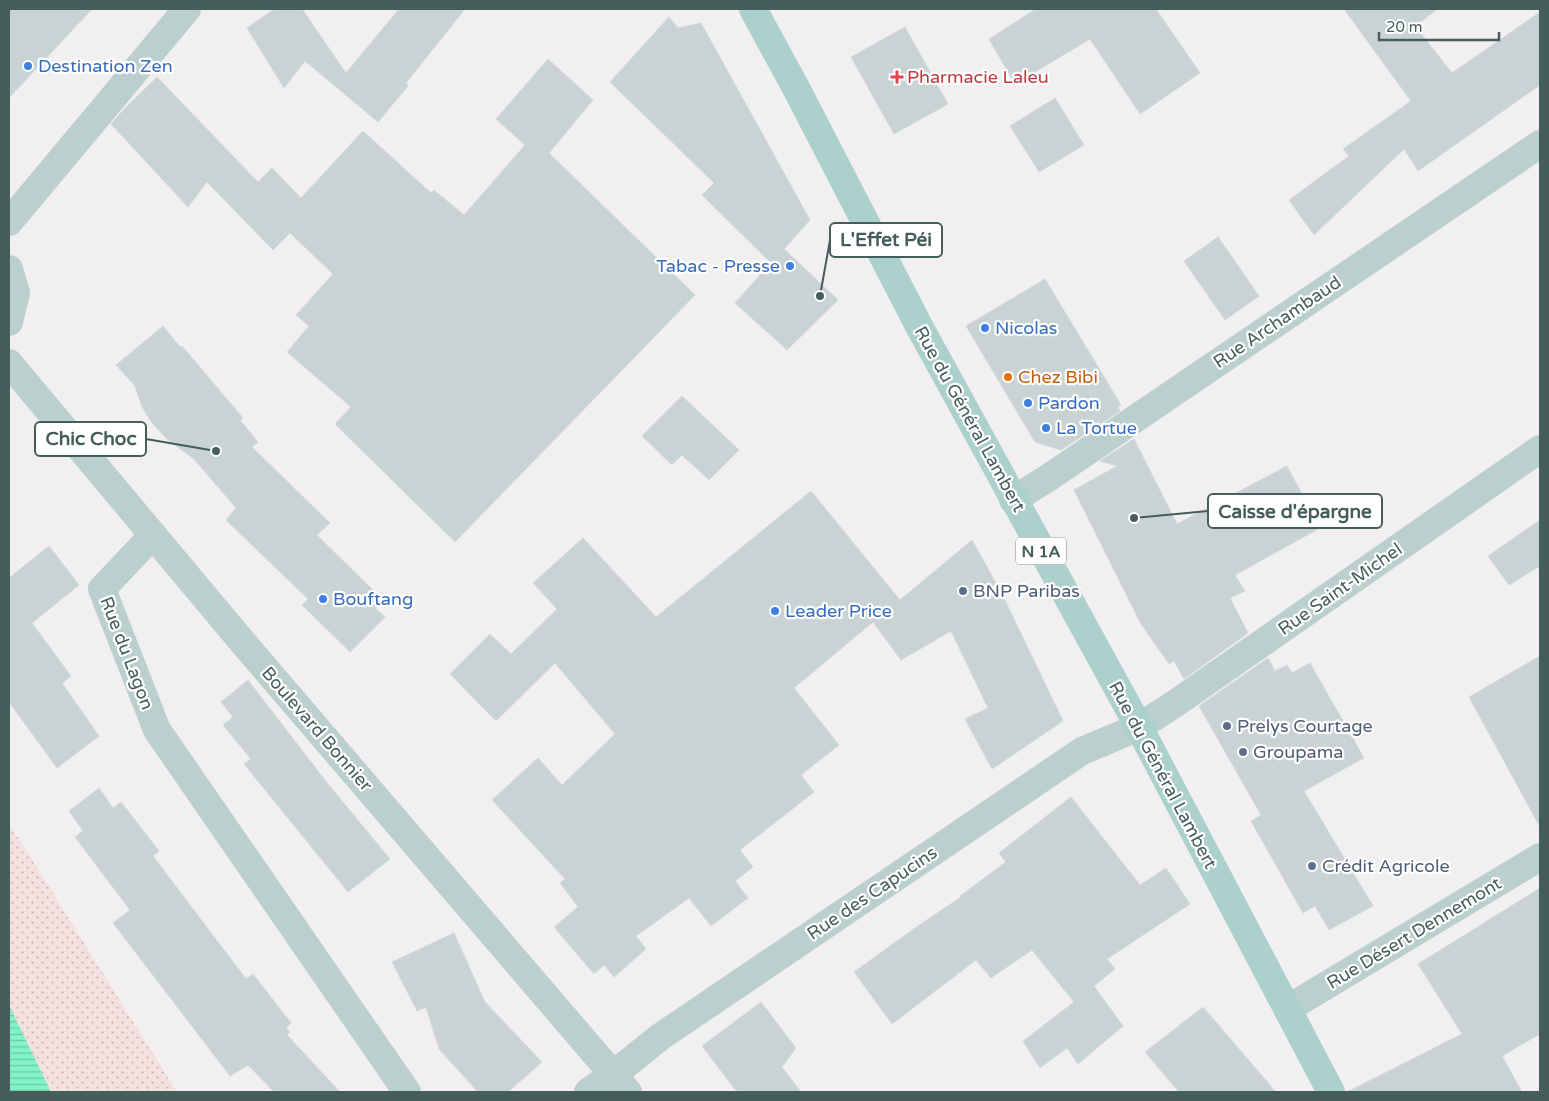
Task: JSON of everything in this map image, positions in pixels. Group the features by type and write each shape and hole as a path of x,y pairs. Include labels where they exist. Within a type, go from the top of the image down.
{"main road":[{"name":"Rue du Général Lambert","path":"753,9 796,88 918,326 1139,728 1331,1092"}],"street":[{"path":"9,222 187,9"},
{"name":"Rue Archambaud","path":"1013,500 1540,144"},
{"path":"9,269 16,293 9,322"},
{"name":"Boulevard Bonnier","path":"9,363 258,660 621,1083"},
{"name":"Rue Saint-Michel","path":"1139,728 1540,449"},
{"name":"Rue du Lagon","path":"153,535 102,589 157,730 407,1092"},
{"name":"Rue des Capucins","path":"588,1092 621,1083 660,1037 1082,751 1139,728"},
{"name":"Rue Désert Dennemont","path":"1287,1009 1540,858"}],"sand":[{"path":"9,827 19,839 177,1092 9,1092"}],"shaded area":[{"path":"9,1005 51,1092 9,1092"}],"building":[{"path":"9,9 92,9 9,98"},
{"path":"274,9 302,9 346,73 399,9 465,9 406,83 408,86 378,122 305,61 284,88 247,28"},
{"path":"1036,9 1156,9 1200,73 1140,114 1090,39 1015,84 989,39"},
{"path":"1344,9 1438,9 1415,26 1452,73 1540,12 1540,85 1418,171 1404,149 1314,235 1289,200 1349,156 1343,149 1411,101"},
{"path":"669,17 678,28 701,23 810,220 784,249 838,300 787,350 735,303 771,263 702,195 714,183 610,82"},
{"path":"905,27 948,104 894,134 851,57"},
{"path":"548,59 593,100 549,153 695,295 455,542 335,424 351,407 287,352 309,326 296,315 333,274 290,233 273,250 207,182 188,207 111,124 157,77 258,182 272,168 301,198 363,131 431,193 434,190 464,215 525,145 496,119"},
{"path":"1055,98 1084,145 1039,172 1010,126"},
{"path":"1218,237 1259,296 1225,320 1184,261"},
{"path":"1045,279 1121,405 1118,407 1120,411 1061,450 1035,442 966,326"},
{"path":"163,326 243,418 240,420 258,442 252,447 330,523 317,535 383,600 375,608 385,617 350,652 302,605 308,599 226,520 236,508 194,459 168,440 152,423 142,407 135,386 116,365"},
{"path":"682,396 739,450 709,480 682,455 672,465 642,436"},
{"path":"1134,439 1177,524 1287,466 1320,528 1235,575 1245,591 1230,598 1248,633 1184,679 1174,661 1169,664 1141,624 1074,490 1117,466 1100,461"},
{"path":"811,491 900,600 972,540 1002,594 1063,721 992,769 965,719 988,708 951,631 901,660 873,622 794,688 839,745 801,775 814,792 740,850 753,867 735,881 748,898 711,926 689,898 636,936 646,949 614,977 604,965 594,974 554,927 578,907 560,883 565,879 492,800 538,758 562,785 615,734 555,663 496,721 450,674 490,634 511,654 557,609 533,583 583,538 656,617"},
{"path":"1540,520 1540,566 1509,585 1488,556"},
{"path":"49,546 79,585 32,623 71,676 62,683 99,736 57,768 9,702 9,578"},
{"path":"1540,656 1540,827 1469,697"},
{"path":"1268,658 1275,671 1287,665 1292,673 1310,663 1364,758 1304,791 1373,906 1329,930 1315,906 1303,913 1251,821 1261,815 1199,706"},
{"path":"248,680 328,784 390,859 348,892 244,764 251,759 223,725 233,717 221,702"},
{"path":"99,788 113,808 121,802 159,851 153,856 246,979 253,974 291,1023 286,1028 290,1032 287,1035 340,1092 274,1092 248,1065 230,1076 113,923 130,910 75,837 83,831 69,811"},
{"path":"1071,797 1140,885 1166,868 1190,904 1107,959 1115,969 1094,986 1123,1026 1078,1064 1067,1048 1040,1068 1023,1041 1074,1002 1032,950 991,978 976,960 892,1024 854,972 961,897 1006,862 999,853"},
{"path":"1540,888 1540,1034 1502,1056 1522,1092 1347,1092 1462,1034 1418,964"},
{"path":"454,933 485,1002 542,1062 508,1092 478,1092 439,1049 426,1007 417,1011 392,962"},
{"path":"761,1002 796,1048 782,1067 801,1092 737,1092 702,1046"},
{"path":"1203,1007 1276,1092 1179,1092 1145,1052"}],"place":[{"name":"Destination Zen","path":"28,66"},
{"name":"Pharmacie Laleu","path":"897,77"},
{"name":"Tabac - Presse","path":"790,266"},
{"name":"L'Effet Péi","path":"820,296"},
{"name":"Nicolas","path":"985,328"},
{"name":"Chez Bibi","path":"1008,377"},
{"name":"Pardon","path":"1028,403"},
{"name":"La Tortue","path":"1046,428"},
{"name":"Chic Choc","path":"216,451"},
{"name":"Caisse d'épargne","path":"1134,518"},
{"name":"BNP Paribas","path":"963,591"},
{"name":"Bouftang","path":"323,599"},
{"name":"Leader Price","path":"775,611"},
{"name":"Prelys Courtage","path":"1227,726"},
{"name":"Groupama","path":"1243,752"},
{"name":"Crédit Agricole","path":"1312,866"}]}
